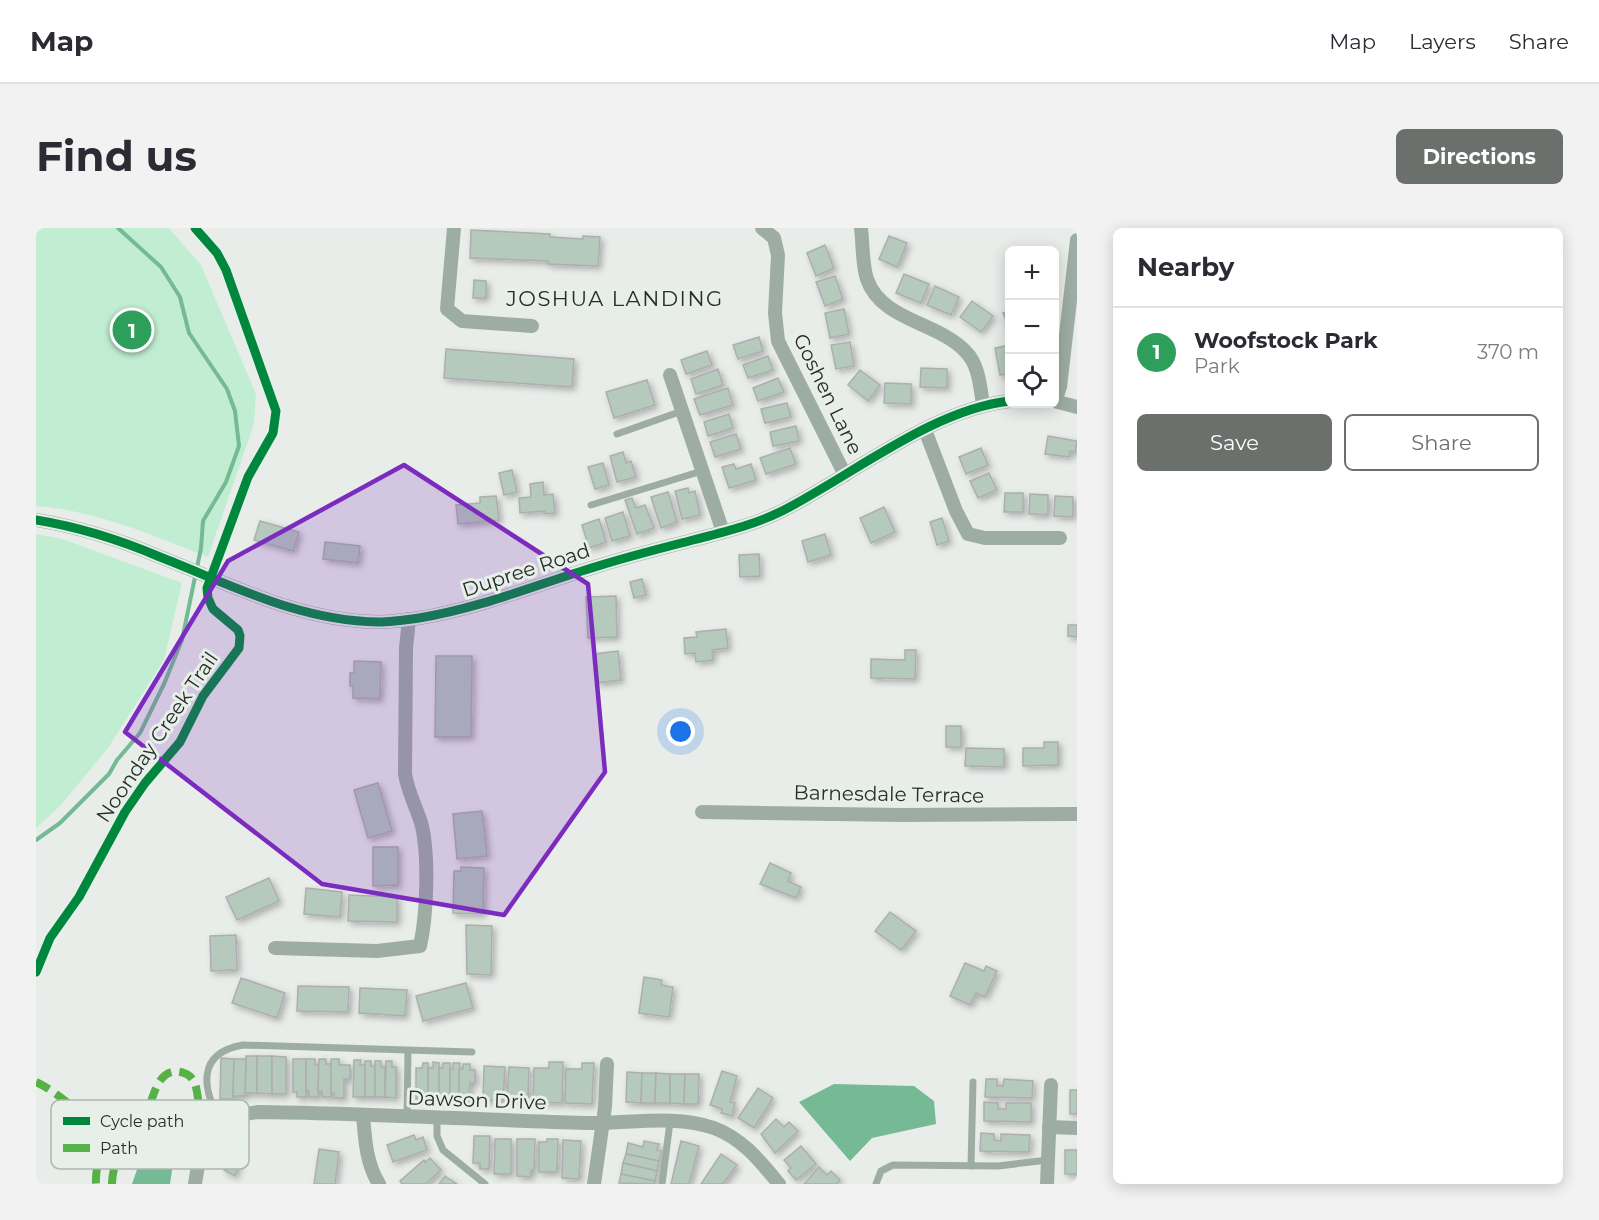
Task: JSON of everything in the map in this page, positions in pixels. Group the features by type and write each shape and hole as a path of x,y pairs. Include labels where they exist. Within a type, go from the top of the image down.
{"street":[{"path":"454,228 447,309 462,321 532,326"},
{"name":"Goshen Lane","path":"762,228 774,238 778,255 775,313 778,341 846,475"},
{"path":"861,228 867,279 876,295 891,308 944,335 967,352 978,376 983,404"},
{"path":"1059,390 1077,240"},
{"path":"670,375 723,532"},
{"name":"Dupree Road","path":"36,520 90,532 158,555 289,608 331,619 382,622 409,619 476,606 598,566 758,522 780,512 925,430 983,404 1005,401"},
{"path":"1059,402 1077,407"},
{"path":"925,430 956,511 968,534 985,538 1060,538"},
{"path":"275,948 377,951 420,946 425,924 424,842 416,808 407,789 405,774 406,648 409,619"},
{"name":"Barnesdale Terrace","path":"702,812 912,815 1077,814"},
{"path":"594,1184 603,1123 607,1064"},
{"path":"1047,1184 1051,1085"},
{"name":"Dawson Drive","path":"249,1113 603,1123 670,1122 713,1128 737,1139 757,1157 779,1184"},
{"path":"363,1115 365,1147 379,1184"},
{"path":"1049,1127 1077,1128"},
{"path":"195,1184 198,1169"}],"lane":[{"path":"617,434 682,411"},
{"path":"591,505 702,471"},
{"path":"209,1100 206,1087 207,1069 216,1056 230,1047 243,1044 472,1052"},
{"path":"406,1117 408,1051"},
{"path":"971,1166 973,1082"},
{"path":"437,1118 437,1136 443,1150 485,1184"},
{"path":"662,1184 670,1122"},
{"path":"876,1184 881,1171 893,1165 998,1166 1048,1160"}],"highlighted area":[{"path":"404,465 588,584 605,772 504,915 322,884 125,732 228,561"}],"shaded area":[{"path":"36,228 169,228 201,265 256,394 254,424 208,557 102,519 81,513 36,506"},
{"path":"36,534 63,539 182,583 164,660 108,748 61,805 36,828"},
{"path":"834,1084 914,1086 934,1101 936,1124 872,1138 850,1161 799,1102"},
{"path":"137,1169 172,1169 170,1184 132,1184"}],"building":[{"path":"471,230 550,234 550,237 583,239 583,236 600,237 598,266 548,264 548,261 470,258"},
{"path":"889,236 907,243 897,267 879,259"},
{"path":"825,245 834,268 816,276 807,253"},
{"path":"904,274 929,284 921,303 896,293"},
{"path":"835,276 843,299 825,306 816,282"},
{"path":"474,280 486,281 486,298 473,298"},
{"path":"935,286 959,297 951,315 927,305"},
{"path":"972,301 993,316 981,332 960,317"},
{"path":"844,309 849,334 830,338 825,313"},
{"path":"759,337 763,351 738,359 733,345"},
{"path":"850,342 854,366 836,369 831,345"},
{"path":"1005,346 1005,374 1000,375 995,348"},
{"path":"446,349 574,359 572,387 444,378"},
{"path":"707,351 712,365 686,374 681,360"},
{"path":"768,356 773,370 748,378 743,365"},
{"path":"921,368 947,369 947,388 920,387"},
{"path":"718,369 723,385 696,394 691,379"},
{"path":"860,370 880,385 868,401 848,385"},
{"path":"778,378 784,392 758,401 753,388"},
{"path":"647,380 655,405 614,418 606,392"},
{"path":"885,383 911,384 911,404 884,403"},
{"path":"728,388 733,405 700,415 694,399"},
{"path":"787,403 791,417 765,423 761,409"},
{"path":"729,414 733,428 708,436 704,422"},
{"path":"796,426 799,441 773,446 770,432"},
{"path":"736,434 741,449 715,457 710,442"},
{"path":"1048,436 1077,441 1075,452 1070,451 1069,457 1045,454"},
{"path":"790,448 796,464 766,474 760,458"},
{"path":"981,448 988,465 966,474 959,457"},
{"path":"623,452 626,463 631,461 636,477 617,482 610,456"},
{"path":"603,463 609,485 595,489 588,467"},
{"path":"734,464 736,469 751,464 756,480 729,488 722,467"},
{"path":"512,470 517,492 504,495 499,473"},
{"path":"989,473 997,490 978,498 970,481"},
{"path":"543,482 544,495 553,494 555,513 545,514 545,511 520,513 519,498 531,497 530,484"},
{"path":"688,488 689,493 695,491 700,515 682,519 675,491"},
{"path":"668,492 677,522 661,528 651,497"},
{"path":"1005,493 1023,493 1023,512 1004,512"},
{"path":"1030,494 1048,495 1048,515 1029,514"},
{"path":"496,496 499,520 458,524 456,505 480,503 480,497"},
{"path":"1055,496 1073,497 1073,517 1054,516"},
{"path":"632,498 636,508 645,505 654,528 637,534 625,500"},
{"path":"884,507 895,532 871,543 860,518"},
{"path":"623,512 630,536 612,541 605,518"},
{"path":"942,518 949,541 937,545 930,522"},
{"path":"599,519 606,542 589,548 582,525"},
{"path":"260,521 299,532 293,551 254,540"},
{"path":"825,534 831,555 808,562 802,541"},
{"path":"325,542 360,546 358,563 323,559"},
{"path":"759,554 760,576 740,577 739,555"},
{"path":"642,579 646,595 634,598 630,582"},
{"path":"616,596 617,637 588,638 586,597"},
{"path":"1068,625 1077,625 1077,637 1068,636"},
{"path":"726,629 728,648 712,650 713,660 696,662 695,653 685,654 684,638 697,637 696,632"},
{"path":"905,650 916,650 915,679 871,678 871,659 905,660"},
{"path":"618,651 621,680 598,683 594,654"},
{"path":"436,656 472,656 471,737 435,737"},
{"path":"354,661 381,662 380,699 353,698 350,673 354,673"},
{"path":"946,726 961,726 961,747 946,747"},
{"path":"1044,742 1058,742 1058,765 1023,766 1023,748 1044,748"},
{"path":"966,748 1004,749 1004,767 965,766"},
{"path":"378,783 392,831 368,838 354,790"},
{"path":"482,811 487,856 457,859 453,814"},
{"path":"373,847 398,847 398,885 373,886"},
{"path":"770,863 791,873 788,881 801,887 796,898 760,884"},
{"path":"461,867 484,868 483,914 453,913 454,871 461,871"},
{"path":"269,878 279,901 237,920 226,897"},
{"path":"306,888 342,892 340,917 304,914"},
{"path":"349,895 397,897 397,922 348,921"},
{"path":"890,912 916,931 901,950 875,931"},
{"path":"466,925 492,926 491,975 467,974"},
{"path":"236,935 237,970 211,971 210,936"},
{"path":"965,963 984,971 986,966 997,971 985,997 976,993 970,1005 950,996"},
{"path":"644,977 662,980 661,985 673,987 669,1017 639,1013"},
{"path":"241,978 285,993 277,1018 232,1003"},
{"path":"466,983 473,1008 423,1021 416,996"},
{"path":"298,986 349,987 348,1012 297,1011"},
{"path":"360,988 407,990 405,1016 359,1013"},
{"path":"246,1056 257,1056 257,1093 245,1093"},
{"path":"257,1056 272,1056 272,1094 257,1093"},
{"path":"272,1056 286,1057 286,1094 272,1094"},
{"path":"221,1058 234,1059 233,1099 220,1099"},
{"path":"234,1059 246,1059 245,1096 233,1096"},
{"path":"293,1059 306,1059 306,1097 297,1097 297,1092 293,1092"},
{"path":"306,1059 315,1059 315,1065 319,1065 318,1097 309,1097 309,1091 306,1091"},
{"path":"319,1059 326,1059 326,1064 331,1064 331,1097 322,1097 322,1091 318,1091"},
{"path":"331,1059 339,1059 339,1065 350,1065 350,1079 344,1079 344,1098 334,1098 334,1093 331,1093"},
{"path":"354,1060 361,1060 360,1065 365,1065 365,1097 353,1097"},
{"path":"365,1061 371,1061 371,1066 375,1066 375,1097 365,1097"},
{"path":"375,1061 381,1061 381,1067 385,1067 385,1097 375,1097"},
{"path":"386,1061 392,1061 392,1067 396,1067 396,1098 385,1097"},
{"path":"433,1062 439,1063 439,1099 428,1099 428,1068 433,1068"},
{"path":"549,1062 563,1062 562,1103 533,1102 534,1068 549,1068"},
{"path":"423,1063 428,1063 428,1099 416,1099 416,1068 422,1068"},
{"path":"443,1063 450,1063 450,1100 439,1099 439,1068 443,1068"},
{"path":"453,1063 460,1063 459,1100 450,1100 450,1069 453,1069"},
{"path":"582,1063 594,1063 592,1104 565,1103 566,1069 582,1069"},
{"path":"463,1064 470,1064 470,1070 475,1070 475,1083 470,1083 469,1100 459,1100 459,1069 463,1069"},
{"path":"484,1066 505,1067 503,1101 483,1100"},
{"path":"509,1067 529,1068 528,1101 507,1101"},
{"path":"722,1071 737,1076 730,1102 735,1103 732,1116 721,1113 722,1109 710,1105"},
{"path":"627,1072 642,1073 641,1103 626,1102"},
{"path":"642,1073 656,1073 655,1103 641,1103"},
{"path":"656,1073 670,1074 670,1103 655,1103"},
{"path":"670,1074 685,1074 684,1104 670,1103"},
{"path":"685,1074 699,1074 698,1104 684,1104"},
{"path":"986,1079 997,1079 997,1086 1003,1086 1004,1079 1033,1081 1032,1098 985,1097"},
{"path":"758,1088 773,1098 754,1128 738,1118"},
{"path":"1070,1090 1077,1090 1077,1114 1070,1114"},
{"path":"984,1102 998,1103 998,1109 1006,1109 1006,1103 1031,1103 1031,1122 984,1121"},
{"path":"776,1119 784,1127 789,1122 798,1131 775,1153 761,1134"},
{"path":"981,1133 994,1134 994,1140 1001,1141 1001,1134 1030,1135 1029,1152 980,1151"},
{"path":"414,1135 416,1140 423,1137 427,1150 393,1162 387,1145"},
{"path":"474,1136 490,1136 489,1169 480,1169 480,1163 473,1163"},
{"path":"495,1139 511,1139 511,1174 494,1174"},
{"path":"517,1139 535,1139 534,1170 531,1170 531,1177 517,1176"},
{"path":"547,1139 558,1139 557,1172 539,1172 539,1142 547,1142"},
{"path":"563,1140 581,1141 579,1179 562,1178"},
{"path":"644,1141 659,1144 657,1150 662,1151 659,1161 626,1154 628,1143 643,1147"},
{"path":"681,1141 699,1146 689,1184 671,1184"},
{"path":"801,1146 816,1164 796,1180 788,1171 791,1168 784,1160"},
{"path":"319,1149 339,1152 335,1184 314,1184"},
{"path":"1065,1150 1077,1150 1077,1174 1065,1174"},
{"path":"626,1154 659,1161 657,1171 623,1163"},
{"path":"721,1154 737,1165 723,1184 701,1184"},
{"path":"430,1158 441,1170 426,1184 402,1184 400,1181 424,1160 425,1162"},
{"path":"623,1163 657,1171 655,1181 621,1174"},
{"path":"819,1167 827,1175 831,1171 840,1180 836,1184 804,1184"},
{"path":"224,1169 237,1169 235,1176"},
{"path":"621,1174 655,1181 654,1184 619,1183"},
{"path":"445,1176 457,1184 439,1184"}],"waterway":[{"path":"36,840 60,823 109,774 117,760 140,733 182,640 201,548 203,521 226,482 239,446 235,411 227,389 189,333 180,297 161,267 118,228"}],"marked path":[{"path":"152,1100 161,1080 167,1074 174,1072 189,1075 195,1083 198,1100"},
{"path":"36,1082 64,1100"},
{"path":"96,1169 96,1184"},
{"path":"112,1184 114,1169"}],"cycle path":[{"name":"Noonday Creek Trail","path":"36,972 50,938 79,897 125,812 145,783 180,742 203,696 239,648 238,630 213,609 207,588 248,477 273,433 276,411 226,270 217,253 195,228"},
{"path":"36,520 84,530 115,540 266,600 293,608 349,620 378,622 403,620 465,608 610,562 761,520 808,497 922,430 981,407 1005,402"}],"place":[{"name":"Woofstock Park","path":"132,330"}],"district":[{"name":"JOSHUA LANDING","path":"615,299"}]}
